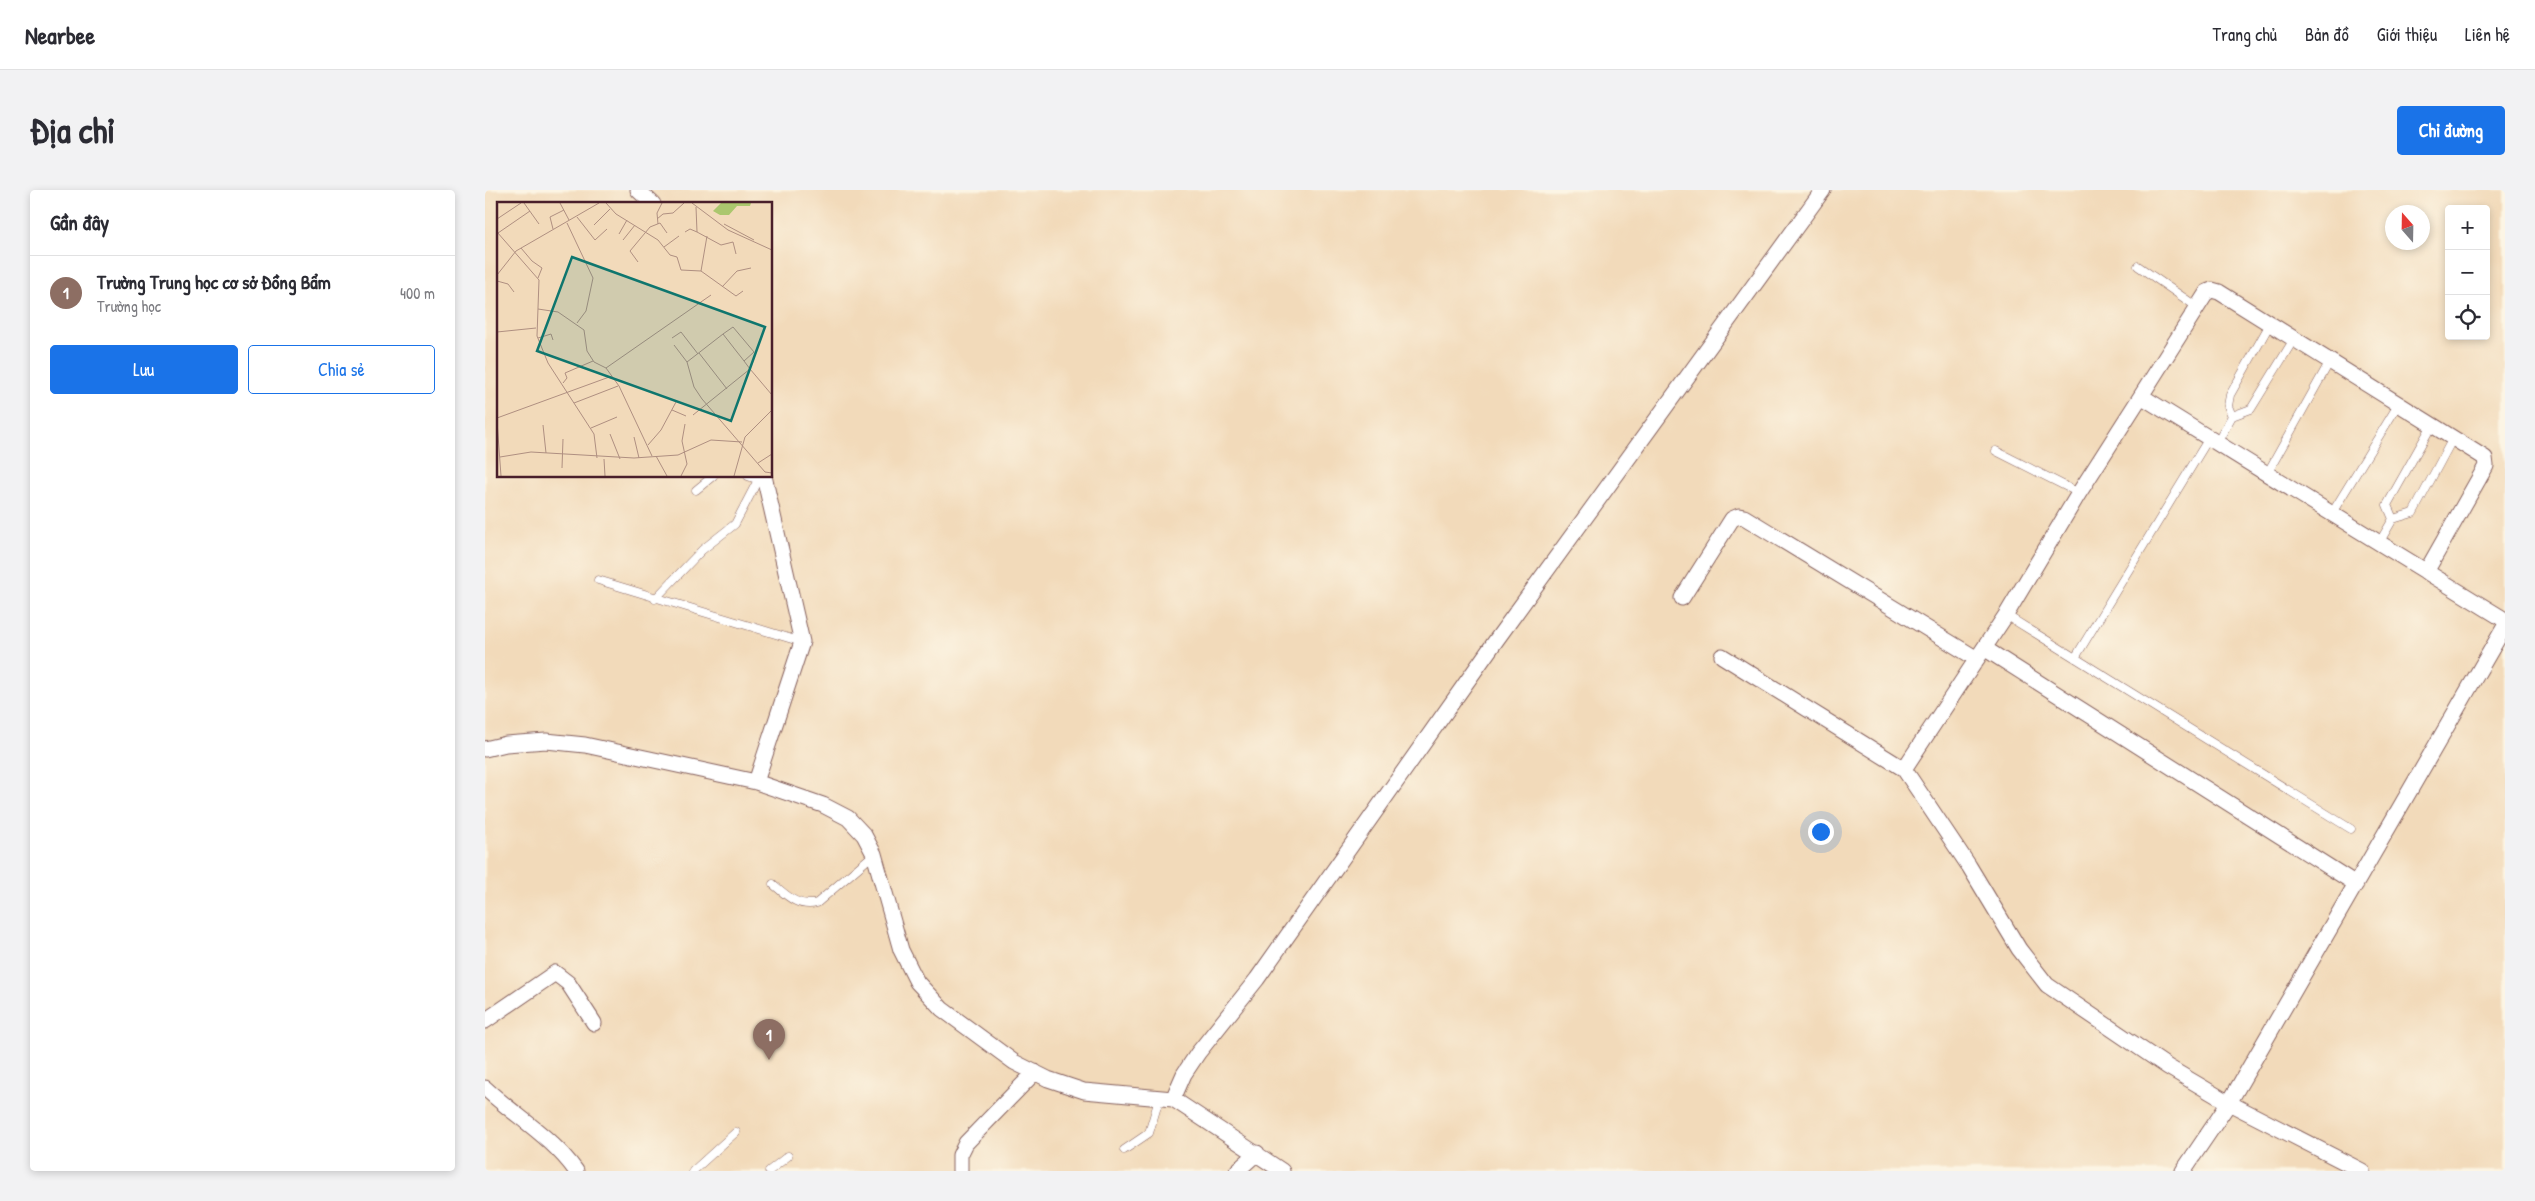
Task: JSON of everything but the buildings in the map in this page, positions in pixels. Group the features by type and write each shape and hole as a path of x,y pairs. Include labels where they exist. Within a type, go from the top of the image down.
{"street":[{"path":"639,190 651,202"},
{"path":"1166,1098 1257,979 1503,631 1823,190"},
{"path":"1904,769 2006,615 2079,493 2197,307 2207,292 2212,290 2219,292 2398,405 2482,455 2487,462 2426,572"},
{"path":"2141,396 2505,620"},
{"path":"756,782 802,642 761,478"},
{"path":"1682,598 1732,519 1739,516 1744,517 1980,654 2357,884"},
{"path":"2183,1171 2229,1103 2505,626"},
{"path":"1722,656 1904,769 1969,866 2019,949 2047,985 2161,1062 2229,1103 2362,1171"},
{"path":"485,749 506,744 546,741 585,745 756,782 823,805 849,818 864,835 874,854 901,950 917,982 942,1009 1001,1052 1048,1079 1084,1090 1166,1098 1257,1153 1282,1171"},
{"path":"485,1021 555,974 568,983 594,1023"},
{"path":"960,1171 960,1155 966,1143 1035,1072"},
{"path":"485,1088 541,1133 567,1158 576,1171"},
{"path":"1237,1171 1257,1153"}],"lane":[{"path":"2137,266 2197,307"},
{"path":"2232,416 2228,406 2230,395 2270,324"},
{"path":"2075,658 2213,441 2232,416 2251,409 2294,339"},
{"path":"2267,474 2330,361"},
{"path":"2332,513 2398,405"},
{"path":"2393,519 2387,504 2432,425"},
{"path":"2379,543 2393,519 2413,514 2453,438"},
{"path":"1996,451 2079,493"},
{"path":"696,490 711,478"},
{"path":"655,599 702,550 735,524 760,478"},
{"path":"598,580 655,599 802,642"},
{"path":"2006,615 2351,829"},
{"path":"773,884 793,900 809,905 817,903 874,854"},
{"path":"1124,1150 1149,1133 1166,1098"},
{"path":"693,1171 736,1132"},
{"path":"769,1171 788,1156"}],"place":[{"name":"Trường Trung học cơ sở Đồng Bẩm","path":"769,1060"}]}
